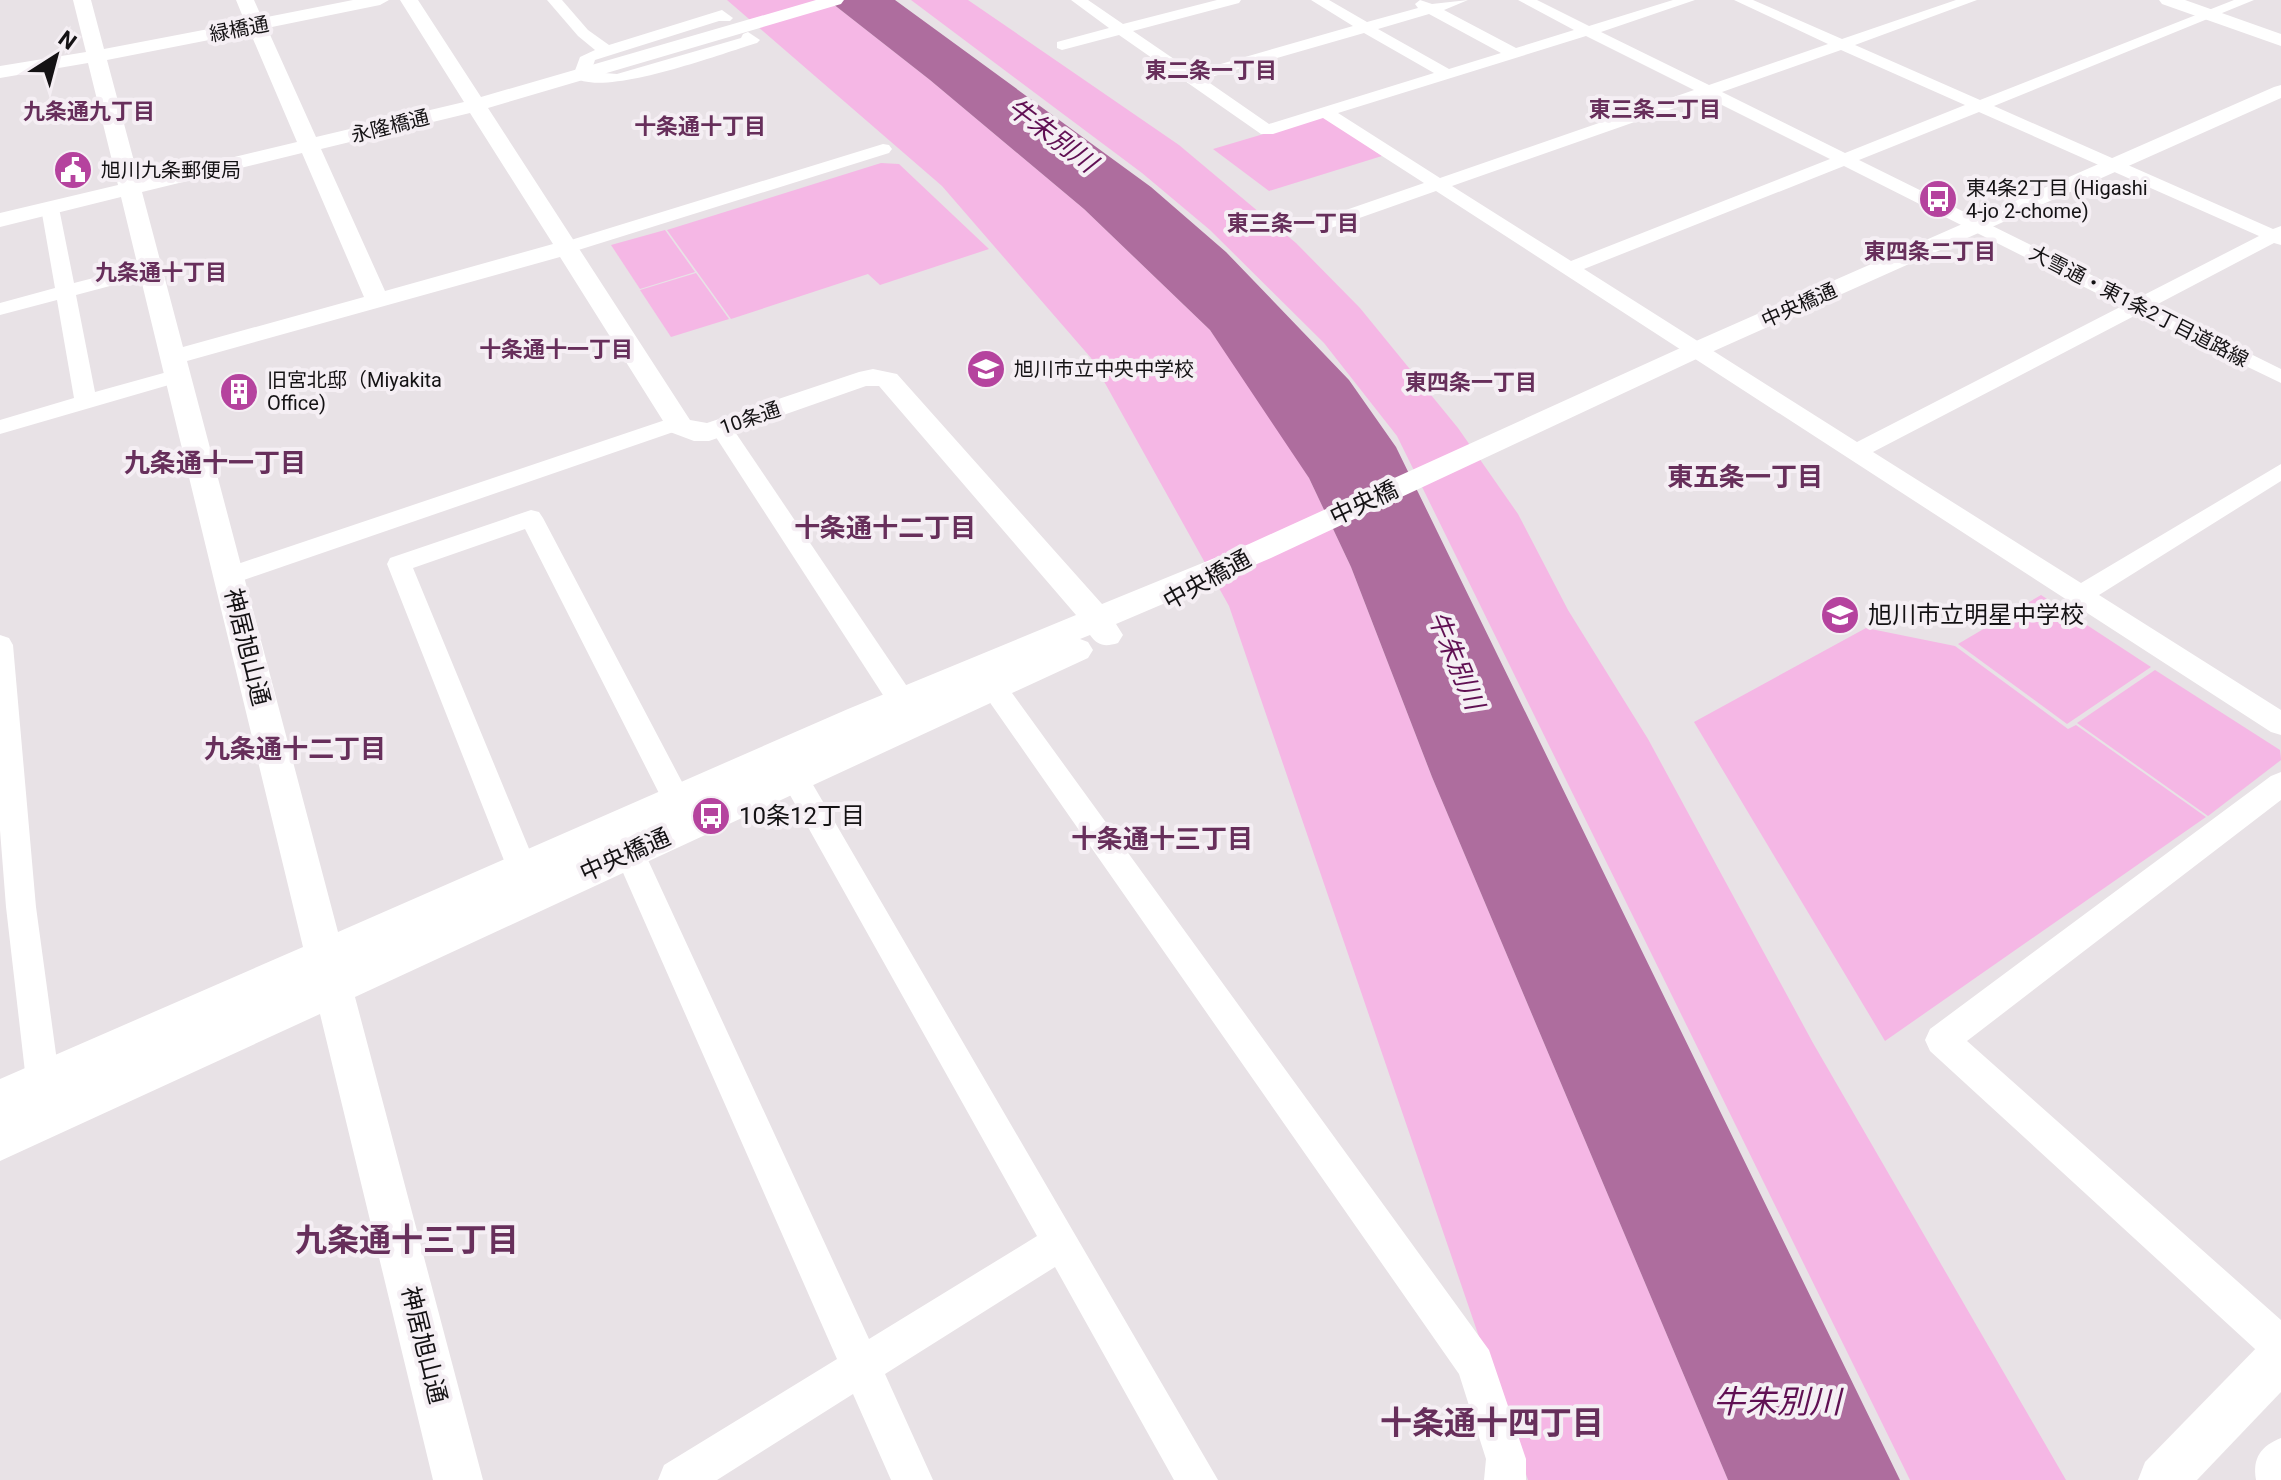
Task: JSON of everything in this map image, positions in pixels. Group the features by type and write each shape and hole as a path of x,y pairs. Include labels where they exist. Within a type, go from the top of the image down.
{"street":[{"name":"神居旭山通","path":"82,0 458,1480"},
{"path":"245,0 377,299"},
{"name":"緑橋通","path":"0,81 98,57 380,0"},
{"path":"229,576 677,423 409,0"},
{"path":"554,0 583,33 606,51"},
{"name":"永隆橋通","path":"0,220 477,105 835,0"},
{"path":"1078,0 1267,130 1688,0"},
{"path":"1062,45 1234,0"},
{"path":"1318,0 1448,75"},
{"path":"1414,0 1515,54"},
{"path":"1190,78 1461,0"},
{"name":"大雪通・東1条2丁目道路線","path":"1525,0 2281,377"},
{"path":"1637,0 1656,9"},
{"path":"1741,0 2279,235"},
{"path":"1324,224 1970,0"},
{"path":"2168,0 2281,40"},
{"path":"1569,268 2247,0"},
{"path":"712,15 588,57 581,76 618,79 752,40 748,37"},
{"name":"緑橋通","path":"0,72 58,60 98,57"},
{"name":"中央橋通","path":"1707,358 1977,226 2281,91"},
{"name":"中央橋通","path":"1468,456 2002,238 2281,112"},
{"path":"1326,113 2281,724"},
{"path":"0,427 86,402 176,366 377,299 656,222 883,149"},
{"path":"50,208 63,292 86,402"},
{"path":"1857,451 2279,235"},
{"path":"0,309 152,269"},
{"name":"10条通","path":"677,423 694,432 721,428 864,378 888,380 1102,627"},
{"path":"721,428 908,712"},
{"name":"中央橋","path":"1260,551 1468,456"},
{"path":"2081,595 2281,471"},
{"path":"522,868 399,564 531,518 676,799"},
{"name":"中央橋通","path":"0,1140 45,1100 623,839 676,799 908,712 1102,627 1260,551"},
{"path":"0,645 11,911 45,1100"},
{"path":"987,676 1475,1364 1506,1459 1505,1480"},
{"name":"中央橋通","path":"330,972 522,868 623,839 795,779 908,712"},
{"path":"795,779 1197,1480"},
{"path":"2281,784 1942,1040 2281,1346"},
{"path":"623,839 912,1480"},
{"name":"中央橋通","path":"0,1100 45,1100"},
{"path":"679,1480 860,1364 1059,1243"},
{"path":"2163,1480 2281,1357"},
{"path":"2277,1480 2274,1466 2281,1458"}],"shaded area":[{"path":"727,0 828,0 930,80 1084,209 1210,330 1266,409 1309,478 1351,567 1432,777 1728,1480 1528,1480 1229,606 1091,358 942,186"},
{"path":"911,0 968,0 1179,145 1296,243 1360,308 1458,428 1518,514 1568,610 1648,739 1813,1043 2066,1480 1910,1480 1397,436 1324,343 1210,230 1142,173"},
{"path":"1324,116 1382,156 1269,191 1213,149"},
{"path":"881,163 899,164 989,249 880,285 868,274 731,319 667,230"},
{"path":"665,230 695,272 640,289 611,245"},
{"path":"696,273 729,319 671,337 640,290"},
{"path":"2041,595 2151,667 2067,724 1958,644"},
{"path":"1866,628 1955,646 2068,729 2076,725 2206,817 1885,1041 1694,722"},
{"path":"2155,670 2280,750 2281,760 2208,816 2077,723"}],"water":[{"name":"牛朱別川","path":"828,0 895,0 1151,187 1226,252 1349,380 1396,447 1900,1480 1728,1480 1432,777 1351,567 1309,478 1210,330 1084,209 930,80"}],"place":[{"name":"旭川九条郵便局","path":"73,170"},
{"name":"東4条2丁目 (Higashi 4-jo 2-chome)","path":"1938,199"},
{"name":"旭川市立中央中学校","path":"986,369"},
{"name":"旧宮北邸（Miyakita Office)","path":"239,392"},
{"name":"旭川市立明星中学校","path":"1840,615"},
{"name":"10条12丁目","path":"711,816"}],"district":[{"name":"東二条一丁目","path":"1211,70"},
{"name":"東三条二丁目","path":"1655,109"},
{"name":"九条通九丁目","path":"89,111"},
{"name":"十条通十丁目","path":"700,126"},
{"name":"東三条一丁目","path":"1293,223"},
{"name":"東四条二丁目","path":"1930,251"},
{"name":"九条通十丁目","path":"161,272"},
{"name":"十条通十一丁目","path":"556,349"},
{"name":"東四条一丁目","path":"1471,382"},
{"name":"九条通十一丁目","path":"215,463"},
{"name":"東五条一丁目","path":"1745,477"},
{"name":"十条通十二丁目","path":"885,528"},
{"name":"九条通十二丁目","path":"295,749"},
{"name":"十条通十三丁目","path":"1162,839"},
{"name":"九条通十三丁目","path":"407,1240"},
{"name":"十条通十四丁目","path":"1492,1423"}]}
